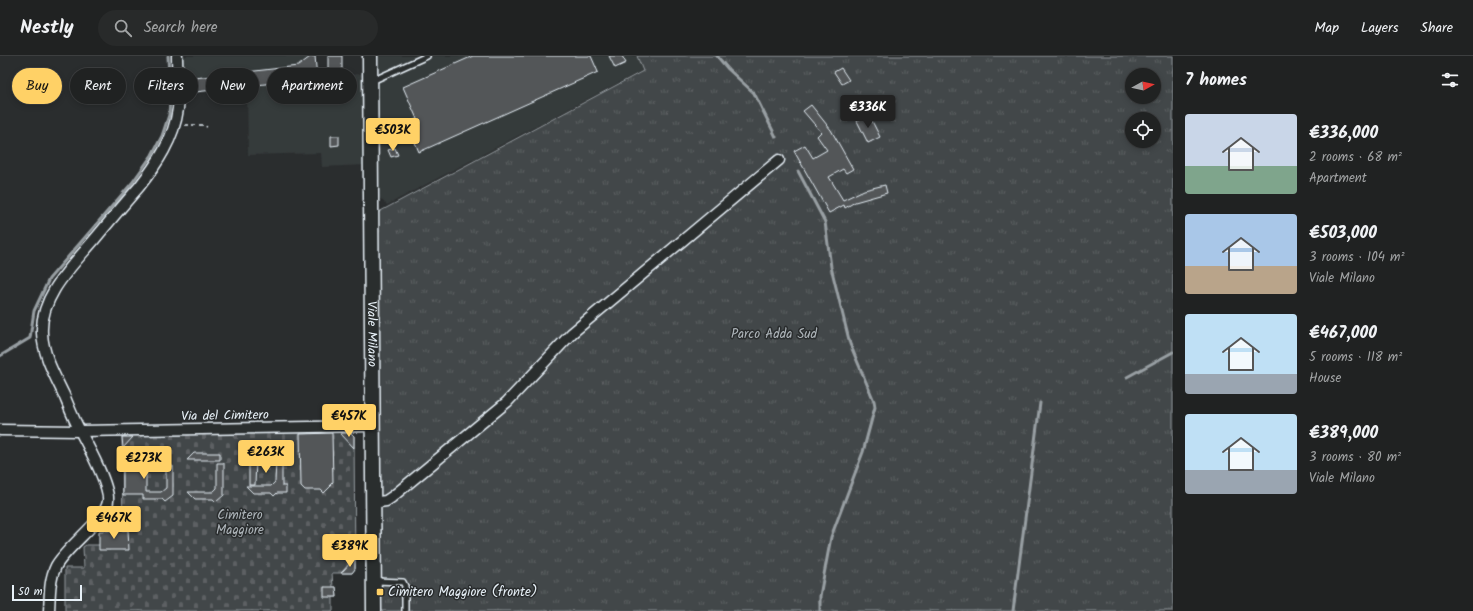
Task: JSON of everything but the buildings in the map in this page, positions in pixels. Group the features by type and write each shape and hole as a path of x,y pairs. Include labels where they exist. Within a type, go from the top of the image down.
{"street":[{"path":"49,611 50,589 55,568 61,558 100,518 109,502 106,488 88,445 80,431 46,355 42,332 43,319 51,296 64,275 149,174 165,147 175,122 178,98 177,56"},
{"name":"Viale Milano","path":"370,56 371,426 374,611"},
{"path":"372,503 386,501 392,497 481,424 506,402 572,333 779,160"},
{"name":"Via del Cimitero","path":"0,430 80,431 371,426"}],"lane":[{"path":"370,82 427,56"},
{"path":"373,582 403,582 405,586 405,611"}],"path":[{"path":"175,122 189,125 203,125 207,127"}],"shaded area":[{"path":"177,56 317,56 308,59 309,68 267,68 267,104 357,104 357,74 370,73 370,56 637,56 643,70 387,205 366,185 366,165 322,167 321,153 248,155 247,104 259,104 259,68 206,68 206,90 198,91 198,68 178,68"}],"green space":[{"name":"Parco Adda Sud","path":"637,56 1173,56 1173,611 379,611 375,214 643,71"},
{"name":"Cimitero Maggiore","path":"350,432 354,436 355,569 352,573 332,573 333,587 336,587 337,597 333,597 333,611 65,611 65,568 84,568 83,547 86,545 123,545 122,436 126,433"}],"waterway":[{"path":"0,356 30,338 34,311 49,279 132,183 152,155 162,136 169,115 170,99 168,56"},
{"path":"717,56 728,69 754,93 776,137"},
{"path":"798,171 825,222 831,267 850,344 874,401 875,407 863,452 831,537 820,596 820,611"},
{"path":"1127,377 1173,352"},
{"path":"1013,611 1040,403"}],"place":[{"name":"Cimitero Maggiore (fronte)","path":"380,592"}]}
